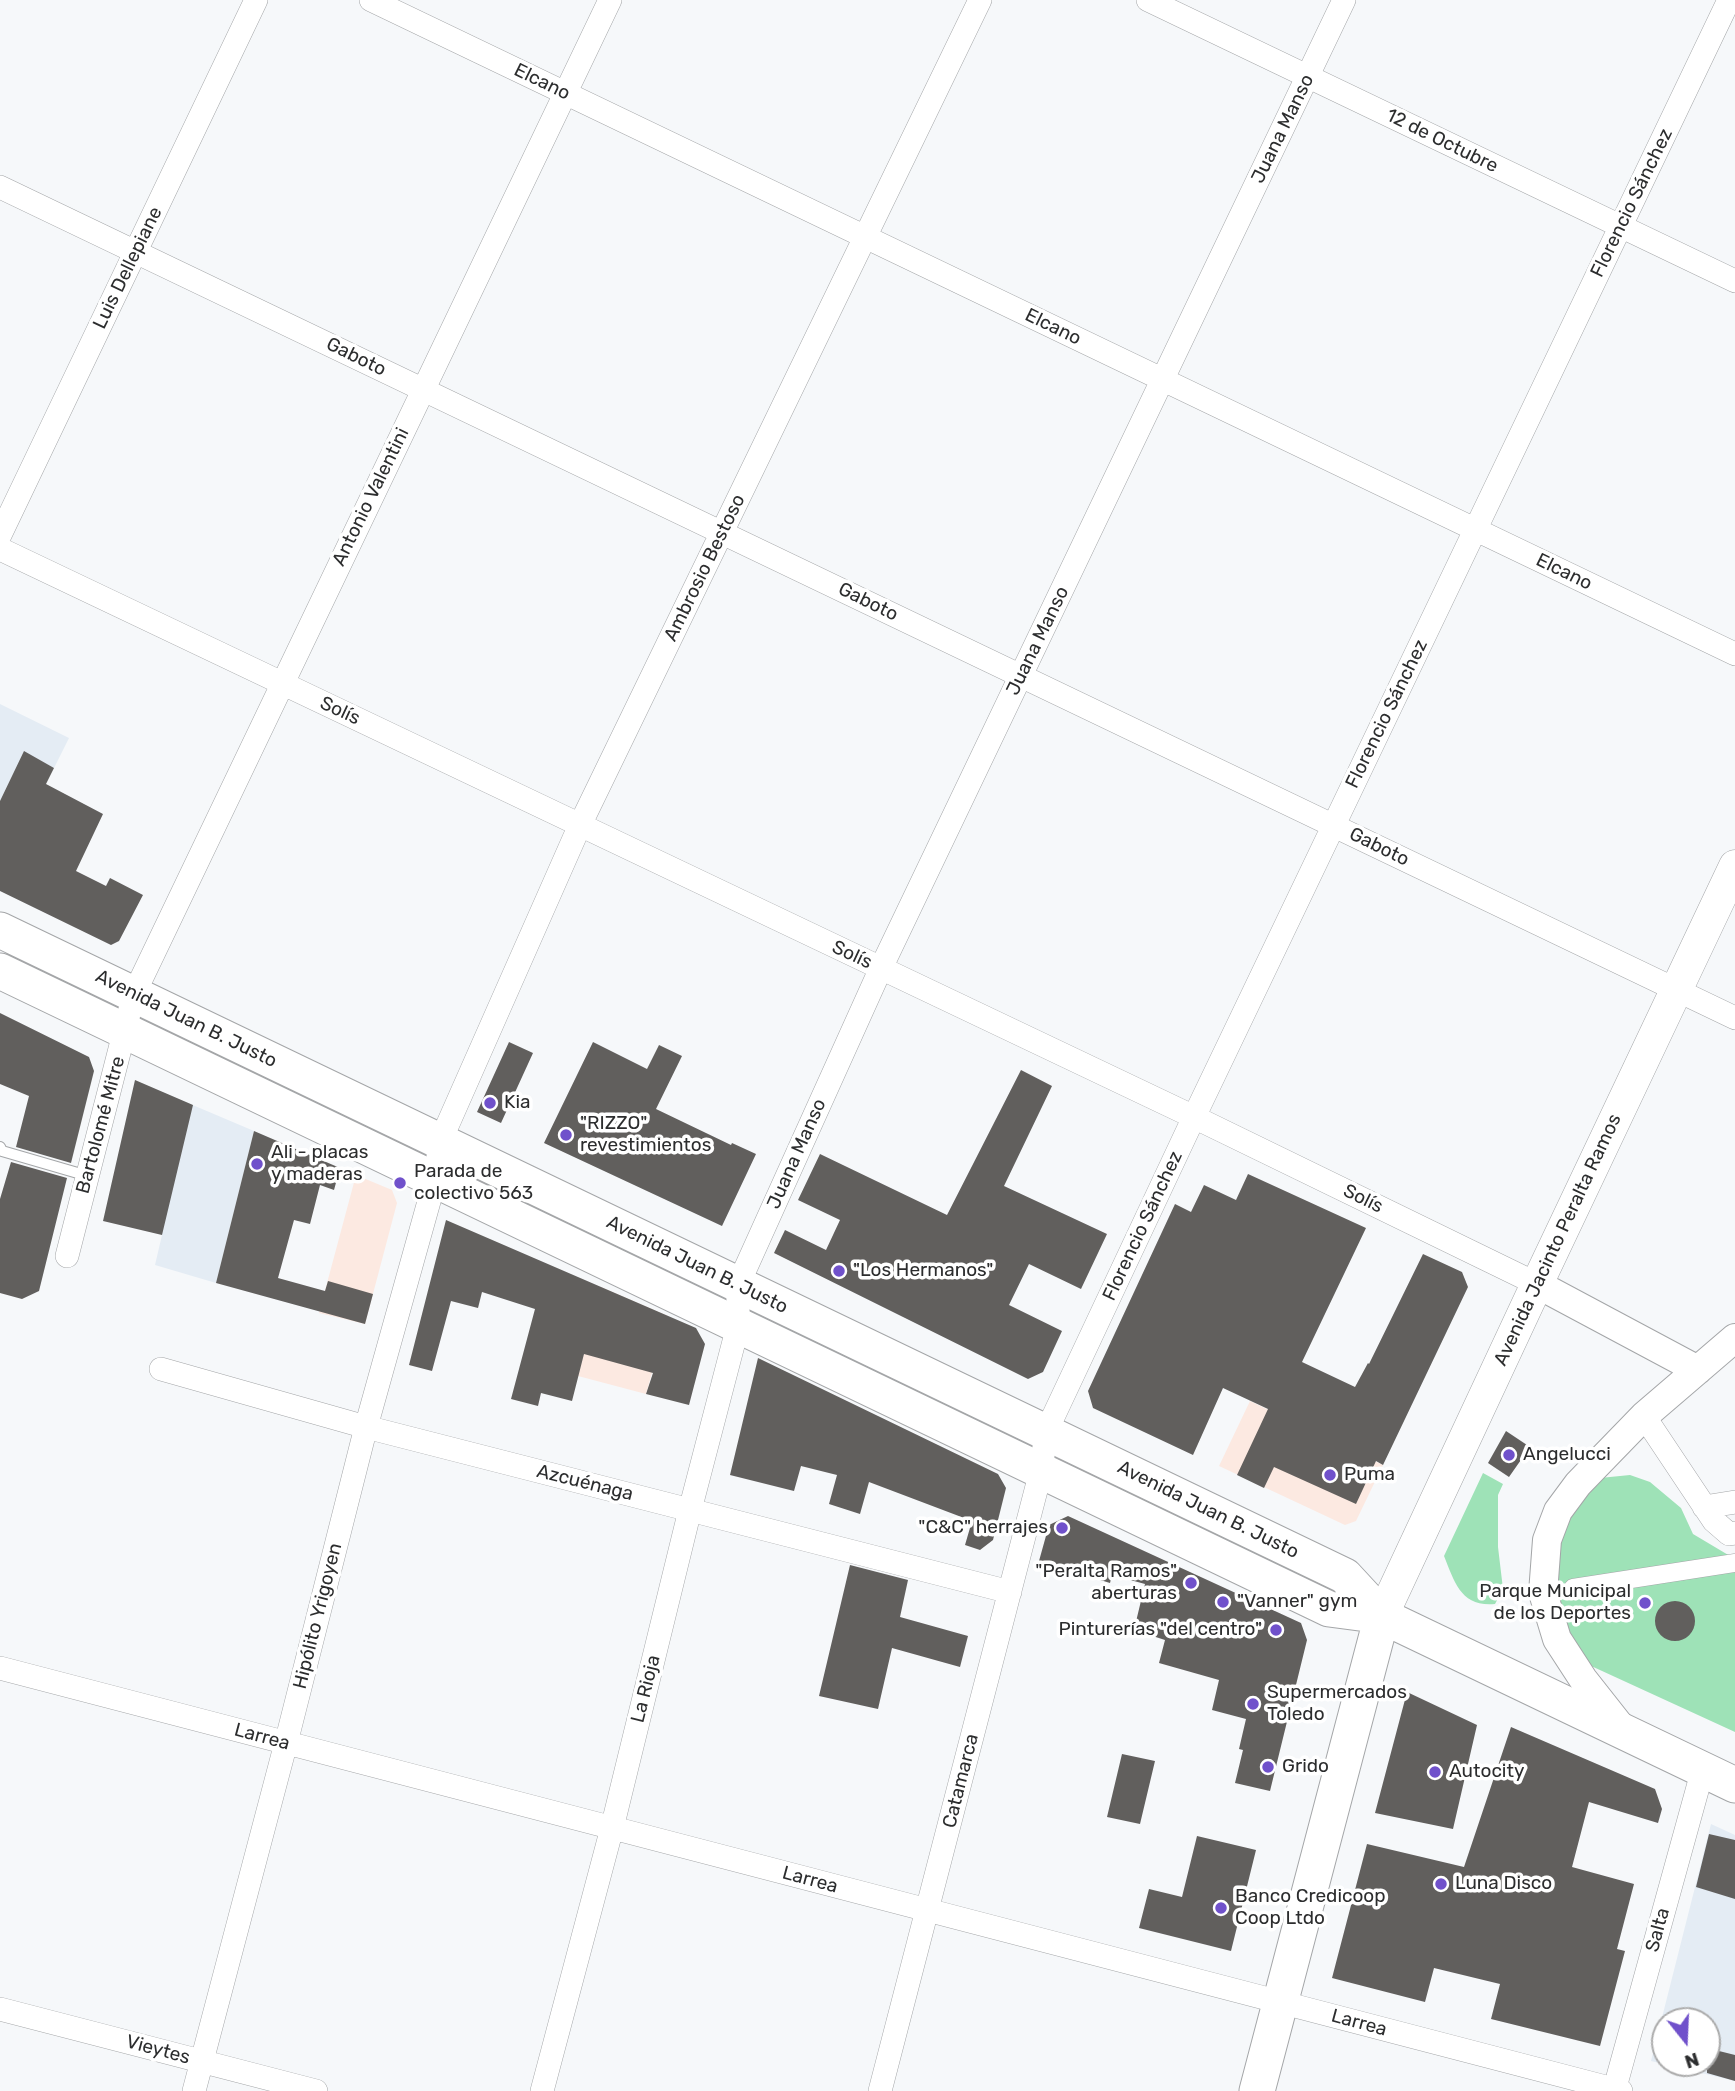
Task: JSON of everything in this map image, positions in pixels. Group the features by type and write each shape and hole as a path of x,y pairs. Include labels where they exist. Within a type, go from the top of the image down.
{"main road":[{"name":"Avenida Jacinto Peralta Ramos","path":"1382,1616 1735,866"},
{"name":"Avenida Juan B. Justo","path":"0,930 1345,1576 1382,1616"},
{"name":"Avenida Juan B. Justo","path":"0,971 1329,1609 1382,1616 1735,1785"},
{"path":"1257,2091 1382,1616"}],"street":[{"name":"Luis Dellepiane","path":"0,536 256,0"},
{"name":"Elcano","path":"371,0 1735,654"},
{"name":"Antonio Valentini","path":"134,994 610,0"},
{"name":"Ambrosio Bestoso","path":"440,1142 580,825 980,0"},
{"name":"12 de Octubre","path":"1148,0 1735,281"},
{"name":"Juana Manso","path":"738,1285 881,968 1344,0"},
{"name":"Florencio Sánchez","path":"1041,1471 1046,1432 1194,1117 1730,0"},
{"name":"Gaboto","path":"0,187 1735,1018"},
{"name":"Solís","path":"0,550 1194,1117 1537,1284 1698,1370"},
{"name":"Bartolomé Mitre","path":"67,1256 134,994"},
{"name":"Hipólito Yrigoyen","path":"194,2091 366,1427 435,1180 440,1142"},
{"name":"La Rioja","path":"542,2091 612,1828 738,1326 738,1285"},
{"path":"1624,1731 1583,1679 1557,1639 1543,1592 1547,1539 1558,1511 1578,1484 1644,1416 1735,1338"},
{"name":"Azcuénaga","path":"162,1369 366,1427 1010,1592"},
{"path":"1644,1416 1720,1528 1729,1534 1735,1533"},
{"name":"Catamarca","path":"880,2091 1041,1471"},
{"path":"1704,1507 1735,1502"},
{"path":"1573,1588 1735,1563"},
{"name":"Larrea","path":"0,1668 1617,2091"},
{"name":"Salta","path":"1617,2091 1703,1769"},
{"name":"Vieytes","path":"0,2009 316,2091"}],"lane":[{"path":"0,1147 2,1151 88,1176"}],"shaded area":[{"path":"0,704 69,738 54,768 24,752 0,801"},
{"path":"162,1092 254,1131 216,1283 155,1265 162,1235 149,1154"},
{"path":"356,1175 392,1190 397,1203 365,1324 319,1313"},
{"path":"601,1287 668,1316 646,1394 578,1376"},
{"path":"1250,1401 1383,1465 1356,1521 1345,1525 1219,1466"},
{"path":"1711,1824 1735,1835 1735,2081 1718,2077 1721,2077 1721,2007 1665,2007"}],"green space":[{"path":"1483,1473 1503,1484 1498,1495 1498,1547 1503,1589 1495,1604 1474,1602 1467,1597 1456,1584 1444,1556"},
{"name":"Parque Municipal de los Deportes","path":"1630,1475 1650,1482 1681,1508 1693,1534 1735,1559 1735,1732 1589,1665 1561,1625 1548,1581 1558,1532 1600,1478"}],"building":[{"path":"24,751 54,768 46,784 103,814 76,871 106,886 110,878 143,895 119,941 111,945 0,891 0,801"},
{"path":"0,1013 89,1057 94,1071 71,1163 16,1147 29,1096 0,1084"},
{"path":"509,1042 533,1053 501,1123 477,1112"},
{"path":"593,1042 647,1069 659,1045 682,1056 656,1109 756,1154 722,1226 544,1143"},
{"path":"1021,1070 1052,1086 1004,1186 1107,1234 1081,1289 1029,1264 1009,1305 1062,1331 1043,1372 1028,1379 774,1253 785,1230 826,1250 840,1220 798,1200 820,1154 947,1215"},
{"path":"135,1080 193,1105 162,1235 103,1221"},
{"path":"254,1131 340,1168 334,1190 320,1185 310,1224 294,1220 278,1278 325,1291 328,1281 373,1294 365,1324 216,1283"},
{"path":"11,1162 67,1178 39,1291 22,1299 0,1293 0,1199"},
{"path":"1248,1174 1366,1228 1302,1362 1355,1387 1423,1254 1462,1272 1468,1287 1383,1465 1376,1461 1356,1504 1274,1467 1264,1488 1237,1475 1268,1409 1223,1388 1193,1455 1093,1408 1088,1391 1175,1204 1191,1212 1204,1185 1236,1200"},
{"path":"446,1220 696,1328 705,1344 689,1405 646,1394 653,1373 584,1354 572,1401 541,1393 538,1406 511,1399 535,1309 482,1292 478,1308 451,1301 432,1371 409,1365"},
{"path":"758,1358 998,1474 1006,1488 993,1540 980,1550 965,1545 972,1521 869,1482 860,1514 829,1504 837,1475 801,1466 794,1491 730,1475"},
{"name":"Angelucci","path":"1506,1431 1530,1447 1509,1477 1488,1463"},
{"path":"1068,1516 1301,1623 1307,1640 1270,1791 1235,1783 1243,1750 1239,1749 1246,1719 1212,1710 1219,1680 1159,1663 1165,1640 1134,1630 1145,1584 1112,1575 1110,1583 1039,1561 1049,1525"},
{"path":"850,1565 908,1580 900,1617 968,1636 960,1667 892,1648 878,1709 819,1696"},
{"path":"1675,1601 1689,1607 1695,1621 1689,1635 1675,1641 1661,1635 1655,1621 1661,1607"},
{"path":"1407,1692 1477,1725 1453,1829 1375,1813"},
{"path":"1511,1727 1655,1789 1662,1809 1658,1823 1589,1802 1572,1867 1634,1884 1617,1949 1625,1951 1600,2046 1491,2019 1500,1984 1434,1968 1425,2002 1332,1978 1367,1844 1464,1867"},
{"path":"1122,1754 1155,1761 1140,1824 1107,1817"},
{"path":"1709,1834 1735,1840 1735,1899 1696,1887"},
{"name":"Banco Credicoop Coop Ltdo","path":"1197,1836 1256,1850 1231,1951 1139,1928 1149,1889 1182,1897"},
{"path":"1721,2052 1735,2055 1735,2081 1721,2077"}],"place":[{"name":"Kia","path":"490,1103"},
{"name":"\"RIZZO\" revestimientos","path":"566,1135"},
{"name":"Ali - placas y maderas","path":"257,1164"},
{"name":"Parada de colectivo 563","path":"400,1183"},
{"name":"\"Los Hermanos\"","path":"839,1271"},
{"name":"Angelucci","path":"1509,1455"},
{"name":"Puma","path":"1330,1475"},
{"name":"\"C&C\" herrajes","path":"1062,1528"},
{"name":"\"Peralta Ramos\" aberturas","path":"1191,1583"},
{"name":"\"Vanner\" gym","path":"1223,1602"},
{"name":"Parque Municipal de los Deportes","path":"1645,1603"},
{"name":"Pinturerías \"del centro\"","path":"1276,1630"},
{"name":"Supermercados Toledo","path":"1253,1704"},
{"name":"Grido","path":"1268,1767"},
{"name":"Autocity","path":"1435,1772"},
{"name":"Luna Disco","path":"1441,1884"},
{"name":"Banco Credicoop Coop Ltdo","path":"1221,1908"}]}
